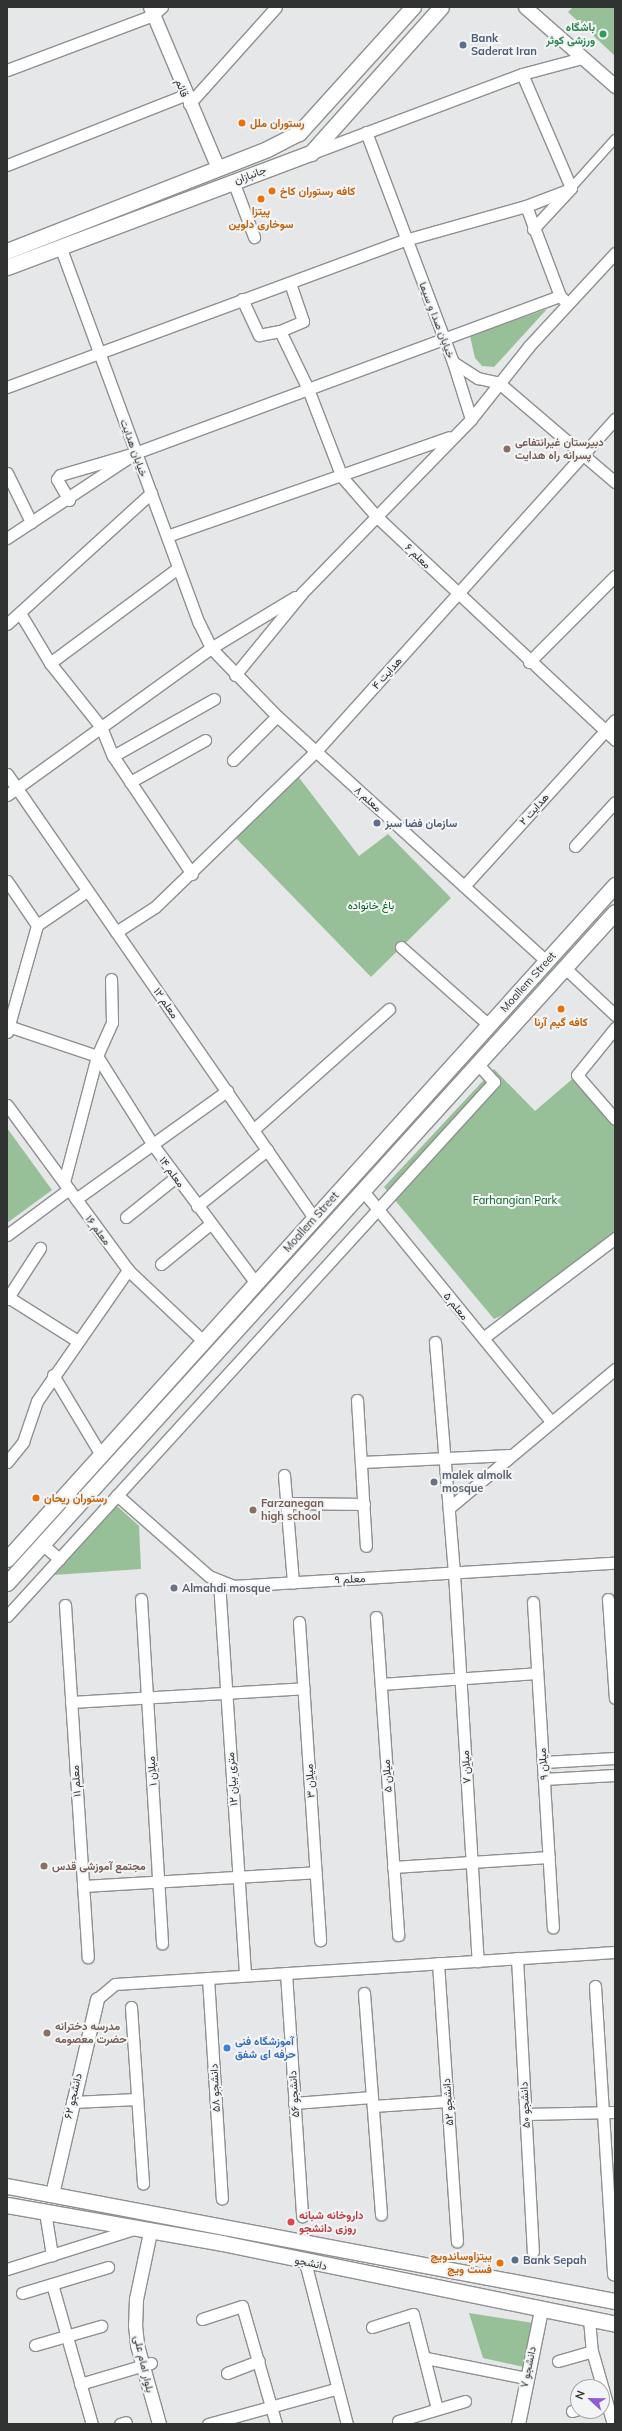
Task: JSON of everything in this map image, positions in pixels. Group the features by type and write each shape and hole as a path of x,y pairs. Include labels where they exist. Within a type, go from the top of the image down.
{"main road":[{"name":"جانبازان","path":"7,251 218,168 299,133 413,7"},
{"name":"جانبازان","path":"7,267 311,153 441,7"},
{"name":"Moallem Street","path":"7,1558 615,885"},
{"name":"Moallem Street","path":"7,1583 615,912"},
{"name":"دانشجو","path":"7,2186 615,2301"},
{"name":"دانشجو","path":"7,2205 154,2233 222,2243 305,2262 615,2324"}],"street":[{"path":"7,165 81,136 187,99 276,7"},
{"path":"525,7 615,86"},
{"path":"7,70 155,10"},
{"name":"قائم","path":"155,10 187,99 218,168"},
{"path":"311,153 522,74 582,58"},
{"path":"522,74 570,189"},
{"name":"خیابان صدا و سیما","path":"366,132 405,240 453,362 478,378 499,383 615,482"},
{"path":"533,229 615,138"},
{"path":"233,181 254,237"},
{"path":"7,387 405,240 526,206 570,189"},
{"path":"526,206 533,229 560,296 570,304"},
{"name":"خیابان هدایت","path":"60,246 178,568 211,648"},
{"path":"235,675 302,593 471,419 499,383 615,253"},
{"path":"242,299 259,335 280,331 303,321 290,283"},
{"path":"68,500 56,480 60,475 136,453 308,389 443,336 560,296"},
{"name":"معلم ۶","path":"280,331 308,389 342,477 376,516 529,662 615,740"},
{"path":"453,362 471,419"},
{"name":"هدایت ۴","path":"116,932 155,907 192,874 220,842 316,751 615,419"},
{"path":"166,536 342,477 453,436"},
{"path":"7,538 68,500 136,453"},
{"path":"7,473 31,522"},
{"path":"7,624 151,493"},
{"path":"50,663 178,568"},
{"path":"529,662 615,576"},
{"path":"7,795 211,648 302,593"},
{"path":"20,613 50,663 101,727 113,756 192,874"},
{"name":"معلم ۸","path":"211,648 235,675 277,716 546,961"},
{"path":"113,756 214,700"},
{"path":"233,760 277,716"},
{"name":"هدایت ۲","path":"464,886 615,720"},
{"path":"130,782 205,740"},
{"name":"معلم ۱۲","path":"7,774 314,1218"},
{"path":"575,846 615,802"},
{"path":"7,881 37,925"},
{"path":"87,891 37,925 8,1029 96,1056"},
{"path":"401,947 489,1025"},
{"path":"565,968 615,1015"},
{"path":"7,1235 67,1186 96,1056 112,1022 111,979"},
{"path":"253,1130 389,1009"},
{"path":"615,1028 577,1075 615,1119"},
{"name":"معلم ۱۴","path":"96,1056 153,1145 210,1224 256,1283"},
{"path":"7,1616 377,1208 494,1082 478,1064"},
{"path":"76,1199 227,1092"},
{"name":"معلم ۱۶","path":"7,1105 128,1270 204,1341"},
{"path":"197,1206 267,1150"},
{"path":"126,1217 176,1177"},
{"name":"معلم ۵","path":"363,1191 550,1420"},
{"path":"161,1264 210,1224"},
{"path":"483,1338 615,1238"},
{"path":"40,1248 8,1298 76,1340"},
{"path":"7,1462 23,1442 37,1400 76,1340 128,1270"},
{"path":"435,1342 444,1458"},
{"path":"449,1508 550,1420 615,1369"},
{"path":"53,1376 101,1455"},
{"path":"357,1400 366,1546"},
{"path":"362,1462 510,1455"},
{"name":"میلان ۷","path":"444,1458 454,1573 478,1961"},
{"path":"284,1476 288,1504 293,1582"},
{"name":"معلم ۹","path":"117,1494 220,1582 234,1586 615,1563"},
{"path":"288,1504 364,1504"},
{"path":"42,1544 59,1559"},
{"name":"۱۲ متری بیان","path":"220,1582 245,1975"},
{"name":"میلان ۱","path":"141,1599 162,1943"},
{"path":"608,1599 615,1698"},
{"name":"میلان ۹","path":"532,1602 553,1926"},
{"name":"معلم ۱۱","path":"65,1605 88,1957"},
{"name":"میلان ۵","path":"376,1617 398,1935"},
{"name":"میلان ۳","path":"299,1622 320,1940"},
{"path":"380,1684 537,1673"},
{"path":"71,1702 304,1688"},
{"path":"543,1762 615,1758"},
{"path":"544,1779 615,1775"},
{"path":"393,1868 549,1857"},
{"path":"83,1886 316,1872"},
{"path":"97,1999 115,1984 615,1952"},
{"name":"دانشجو ۵۰","path":"517,1958 533,2252"},
{"name":"دانشجو ۵۲","path":"438,1963 457,2241"},
{"name":"دانشجو ۵۶","path":"286,1973 302,2216"},
{"name":"دانشجو ۵۸","path":"208,1978 222,2199"},
{"path":"595,1986 613,2274"},
{"path":"364,1993 381,2214"},
{"name":"دانشجو ۶۲","path":"52,2194 97,1999"},
{"path":"131,2007 143,2184"},
{"path":"72,2102 137,2099"},
{"path":"294,2103 448,2101"},
{"path":"526,2114 603,2111 615,2112"},
{"path":"46,2212 52,2255"},
{"path":"7,2269 134,2229"},
{"name":"بلوار امام علی","path":"154,2233 136,2298 137,2345 147,2364 168,2424"},
{"path":"305,2262 335,2389 347,2424"},
{"path":"22,2293 108,2267"},
{"path":"52,2284 92,2424"},
{"path":"202,2319 242,2306 276,2424"},
{"name":"دانشجو ۷","path":"518,2424 526,2378 541,2310"},
{"path":"372,2327 413,2314 426,2358 438,2409"},
{"path":"589,2319 592,2351 601,2379"},
{"path":"35,2345 101,2326"},
{"path":"558,2361 592,2351"},
{"path":"426,2358 526,2378"},
{"path":"227,2373 259,2362"},
{"path":"80,2384 147,2364"},
{"name":"بلوار امام علی","path":"147,2364 159,2424"},
{"path":"208,2424 335,2389"},
{"path":"398,2421 465,2401"},
{"path":"610,2410 613,2424"}],"green space":[{"name":"باشگاه ورزشی کوثر","path":"573,7 615,7 615,56 568,12"},
{"path":"547,309 494,367 482,366 475,358 470,336"},
{"name":"باغ خانواده","path":"297,775 359,856 388,834 451,898 371,977 233,835"},
{"name":"Farhangian Park","path":"494,1069 535,1111 577,1075 615,1128 615,1238 538,1300 494,1319 384,1187"},
{"path":"7,1128 52,1190 7,1223"},
{"path":"117,1506 139,1526 141,1569 54,1575"},
{"path":"469,2313 533,2323 524,2367 483,2358"}],"place":[{"name":"باشگاه ورزشی کوثر","path":"603,34"},
{"name":"Bank Saderat Iran","path":"463,45"},
{"name":"رستوران ملل","path":"242,123"},
{"name":"کافه رستوران کاخ","path":"272,191"},
{"name":"پیتزا سوخاری دلوین","path":"261,199"},
{"name":"دبیرستان غیرانتفاعی پسرانه راه هدایت","path":"507,449"},
{"name":"سازمان فضا سبز","path":"377,823"},
{"name":"کافه گیم آرنا","path":"561,1009"},
{"name":"malek almolk mosque","path":"434,1482"},
{"name":"رستوران ریحان","path":"36,1498"},
{"name":"Farzanegan high school","path":"253,1510"},
{"name":"Almahdi mosque","path":"174,1588"},
{"name":"مجتمع آموزشی قدس","path":"44,1866"},
{"name":"مدرسه دخترانه حضرت معصومه","path":"47,2033"},
{"name":"آموزشگاه فنی حرفه ای شفق","path":"227,2048"},
{"name":"داروخانه شبانه روزی دانشجو","path":"291,2222"},
{"name":"Bank Sepah","path":"515,2260"},
{"name":"پیتزاوساندویچ فست ویچ","path":"500,2263"}]}
